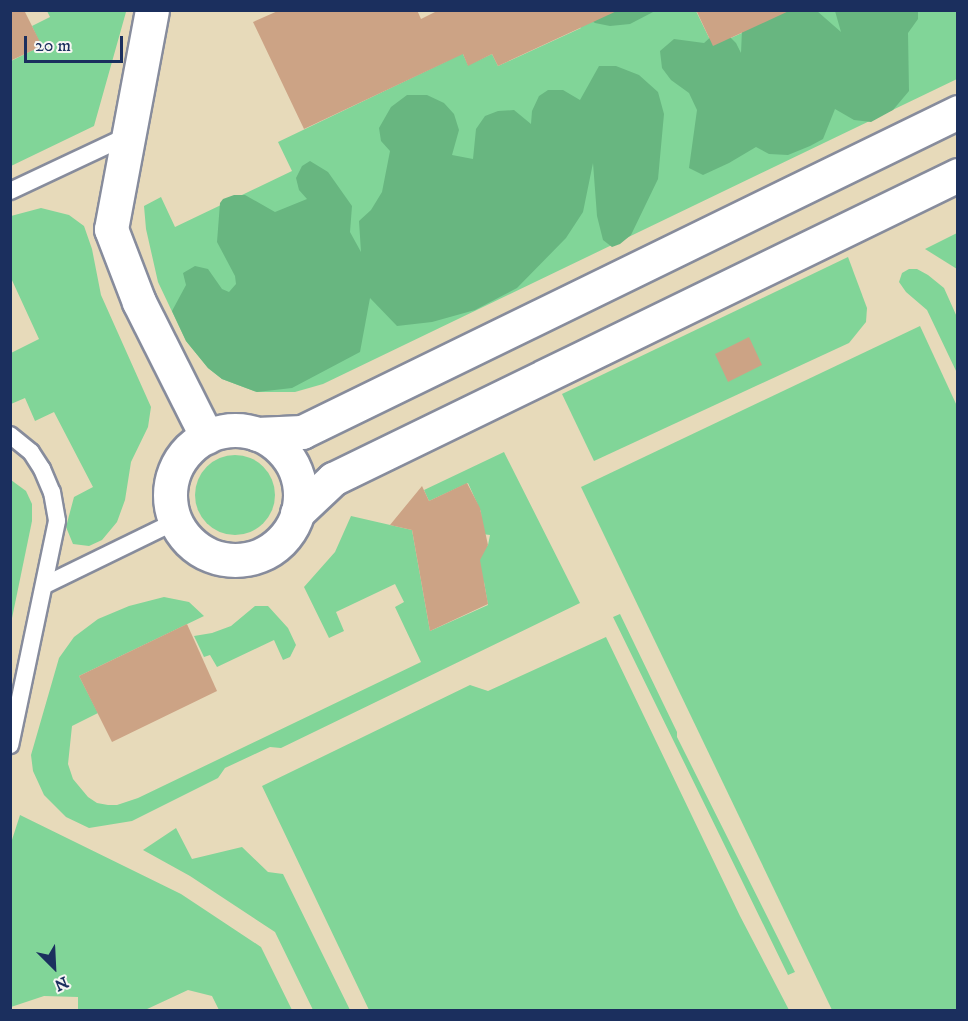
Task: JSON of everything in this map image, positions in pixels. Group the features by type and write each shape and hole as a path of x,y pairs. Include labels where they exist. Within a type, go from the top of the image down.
{"street":[{"path":"152,10 111,229 139,303 207,436"},
{"path":"957,112 302,432 257,434 228,430 207,436 185,454 176,470 170,496 176,522 186,537 203,551 224,559 247,558 261,554 282,540 297,513 333,479 957,175"},
{"path":"257,434 276,445 292,465 300,489 297,513"}],"lane":[{"path":"10,191 129,135"},
{"path":"10,435 32,452 52,492 57,521 10,744"},
{"path":"45,585 176,522"}],"shaded area":[{"path":"11,11 957,11 957,1010 11,1010"}],"green space":[{"path":"47,11 126,12 94,126 11,166 11,61 41,46 32,26 50,17"},
{"path":"573,11 696,11 713,46 791,11 957,11 957,79 323,384 295,392 257,392 222,379 208,368 186,341 158,282 146,229 144,206 161,197 175,227 292,171 278,142 447,61 457,41 468,65 492,54 498,66 581,28"},
{"path":"577,11 655,11 630,24 610,26 595,23"},
{"path":"761,11 817,11 841,32 835,11 918,11 918,19 908,33 909,91 893,110 871,122 854,120 835,109 823,139 810,146 788,155 769,154 756,147 703,175 689,168 697,110 689,93 671,80 662,68 660,51 674,39 704,43 714,34 730,37 741,53 742,30"},
{"path":"599,66 616,66 639,75 658,92 664,114 658,179 631,235 620,244 612,247 603,240 597,216 593,163 583,212 566,238 517,288 475,310 432,322 397,326 370,298 360,352 292,388 257,392 222,379 208,368 186,341 172,311 186,285 183,273 195,266 208,269 222,289 229,292 236,284 235,276 217,242 220,203 223,199 234,195 245,195 275,212 307,199 299,190 296,178 302,166 310,161 328,172 352,206 350,232 361,252 359,221 371,210 382,192 390,151 381,141 379,128 391,107 407,95 427,95 444,103 454,114 459,130 452,155 473,159 476,129 485,116 498,111 514,110 531,124 532,111 539,96 548,90 563,90 580,100"},
{"path":"41,208 69,215 84,226 92,249 101,295 151,407 148,427 131,462 125,500 117,522 102,540 89,546 73,544 66,527 74,497 93,487 54,412 35,421 25,398 11,404 11,353 39,339 11,278 11,216"},
{"path":"957,233 957,269 925,249"},
{"path":"848,257 867,308 866,322 849,343 594,461 562,394"},
{"path":"909,269 917,269 944,288 957,317 957,373 927,310 906,292 899,282 902,273"},
{"path":"920,326 957,406 957,1010 832,1010 581,487"},
{"path":"504,452 580,603 281,748 270,747 225,768 218,778 132,821 89,828 66,817 44,795 33,771 31,755 59,658 74,637 98,619 129,606 164,597 189,602 204,616 79,676 98,713 72,726 68,764 73,779 88,797 97,803 117,805 138,798 421,662 395,607 404,602 395,584 336,612 344,631 329,638 304,587 335,552 351,516 412,530 430,631 488,605 484,582 467,568 488,545 490,535 482,534 481,512 468,483 429,501 424,490"},
{"path":"235,455 250,458 263,467 272,480 275,495 272,510 263,523 250,532 235,535 220,532 207,523 198,510 195,495 198,480 207,467 220,458"},
{"path":"11,480 26,491 32,504 32,521 11,623"},
{"path":"255,606 268,606 288,628 296,645 290,657 283,660 274,640 217,667 210,655 204,657 194,636 212,633 231,626"},
{"path":"620,614 677,732 677,737 795,972 788,975 613,617"},
{"path":"606,637 740,916 789,1010 369,1010 262,786 470,685 488,691"},
{"path":"20,815 181,894 261,947 292,1010 219,1010 212,996 188,990 145,1010 78,1010 78,997 44,996 11,1007 10,846"},
{"path":"176,828 192,859 242,847 268,872 283,874 350,1010 313,1010 275,932 190,876 143,850"}],"building":[{"path":"10,10 24,10 42,46 10,61"},
{"path":"280,10 417,10 421,19 439,10 619,10 498,66 492,54 468,66 463,54 304,129 253,22"},
{"path":"696,10 791,10 713,46"},
{"path":"749,337 762,365 728,382 715,354"},
{"path":"467,483 480,508 488,545 480,560 488,604 430,631 412,530 390,525 422,486 429,501"},
{"path":"187,624 217,691 112,742 79,676"}]}
